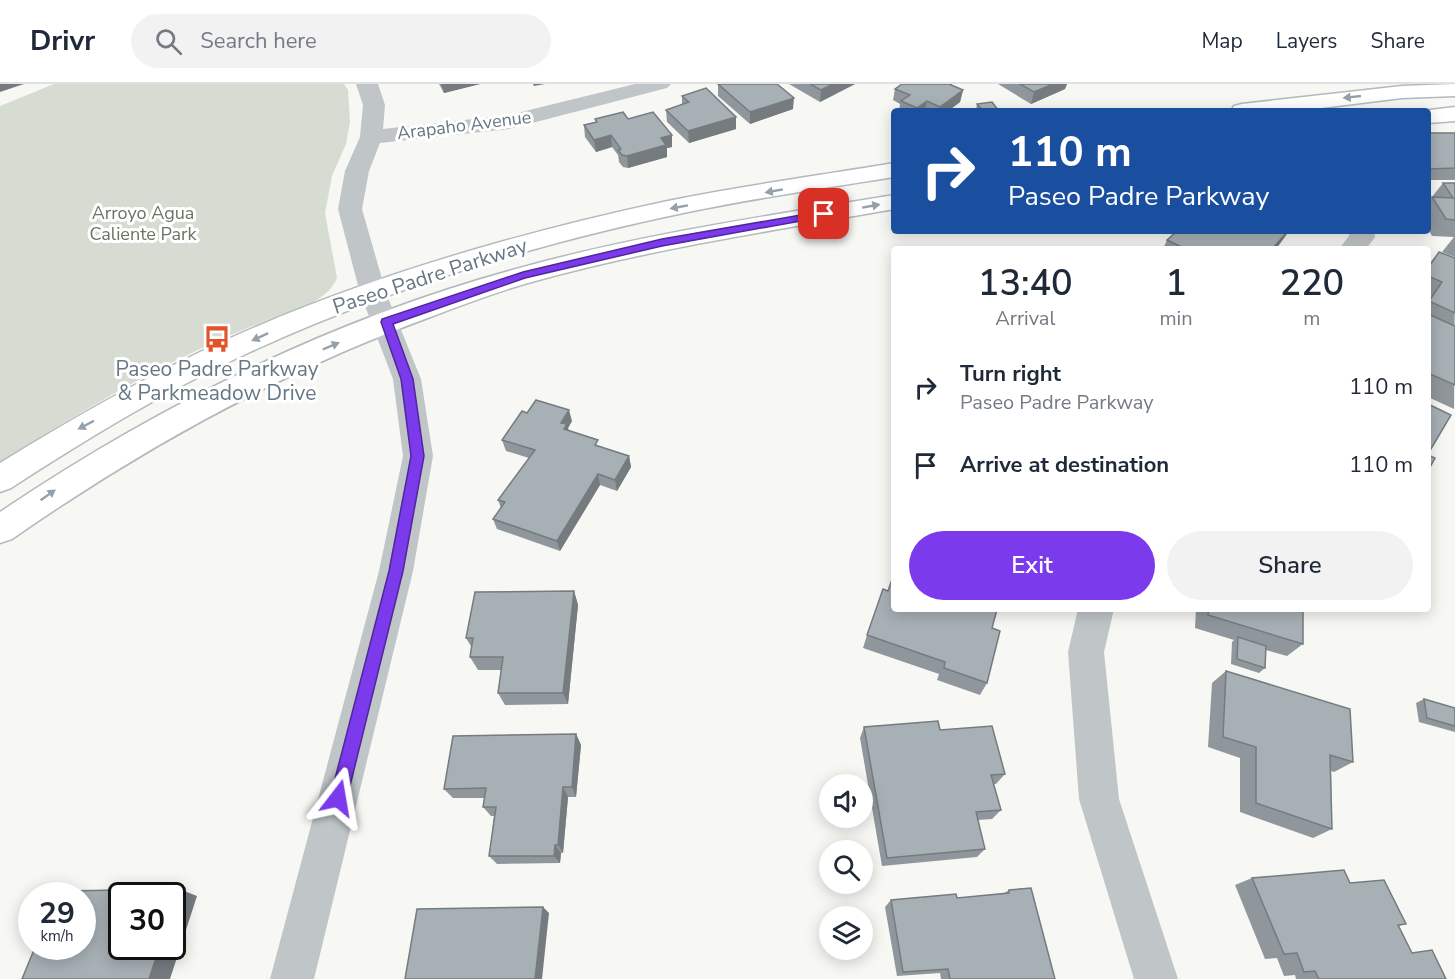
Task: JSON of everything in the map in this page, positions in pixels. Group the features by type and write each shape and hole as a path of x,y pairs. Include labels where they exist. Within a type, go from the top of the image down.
{"main road":[{"path":"1275,108 1402,92 1455,90"},
{"path":"1431,116 1455,114"},
{"name":"Paseo Padre Parkway","path":"0,479 76,430 199,366 273,331 373,292 513,246 664,209 891,171"},
{"name":"Paseo Padre Parkway","path":"0,529 59,488 179,416 268,373 386,322 523,275 662,243 891,203"}],"street":[{"path":"292,979 396,571 418,456 407,379 373,292 350,209 357,171 371,137 374,105 367,84"},
{"name":"Arapaho Avenue","path":"371,137 509,122 660,84"},
{"path":"1095,612 1086,652 1099,799 1156,979"}],"green space":[{"name":"Arroyo Agua Caliente Park","path":"54,84 344,84 348,90 350,122 346,144 332,176 325,213 337,278 324,295 304,307 226,337 159,369 94,405 0,463 0,106"}],"building":[{"path":"718,84 777,84 794,98 750,112"},
{"path":"810,84 833,84 821,90"},
{"path":"902,84 949,84 963,90 940,107 927,101 917,108 901,101 910,95 895,89"},
{"path":"1020,84 1053,84 1034,92"},
{"path":"706,88 736,117 688,131 666,110 689,102 682,96"},
{"path":"992,102 997,108 980,108 977,104"},
{"path":"623,112 628,119 653,112 672,135 661,138 666,145 627,156 622,155 618,150 621,149 611,135 594,140 584,125 597,122 595,119"},
{"path":"1431,133 1455,133 1455,168 1431,169"},
{"path":"1443,183 1455,183 1455,220 1446,219 1432,197 1453,198"},
{"path":"1174,234 1285,234 1275,246 1180,246 1167,240"},
{"path":"1439,252 1455,258 1455,313 1431,302 1431,298 1442,282 1431,277 1431,264"},
{"path":"1431,315 1455,326 1455,385 1431,374"},
{"path":"536,400 569,410 561,423 567,424 564,429 598,440 595,445 629,456 615,480 598,474 557,541 493,519 505,502 498,500 535,450 502,440 522,411 527,413"},
{"path":"1431,405 1451,415 1431,449"},
{"path":"891,582 891,612 996,612 992,628 1000,631 987,683 944,668 945,662 867,635 883,589 888,591"},
{"path":"574,591 563,693 498,693 503,657 470,657 473,638 466,638 475,592"},
{"path":"1208,612 1303,612 1303,644 1208,615"},
{"path":"1238,637 1266,646 1265,668 1237,659"},
{"path":"1226,671 1350,709 1353,762 1330,755 1332,829 1256,803 1256,747 1223,737"},
{"path":"1424,699 1455,708 1455,726 1427,718"},
{"path":"938,721 940,730 992,726 1005,774 991,775 1001,810 976,812 985,849 887,858 864,727"},
{"path":"576,734 572,787 563,787 558,845 555,845 554,856 489,856 496,807 483,807 486,788 444,789 453,736"},
{"path":"1344,870 1350,883 1384,880 1406,924 1398,925 1412,953 1432,950 1446,979 1319,979 1315,971 1304,972 1297,953 1284,954 1252,878"},
{"path":"1031,888 1055,979 950,979 948,969 903,972 891,900 956,894 957,898 1009,893 1009,890"},
{"path":"96,890 108,890 108,960 155,960 149,979 22,979 30,960 96,960"},
{"path":"543,907 535,979 405,979 417,909"}],"place":[{"name":"Paseo Padre Parkway & Parkmeadow Drive","path":"217,339"}],"route":[{"path":"338,798 396,571 418,456 407,379 386,322 523,275 662,243 824,214"}]}
